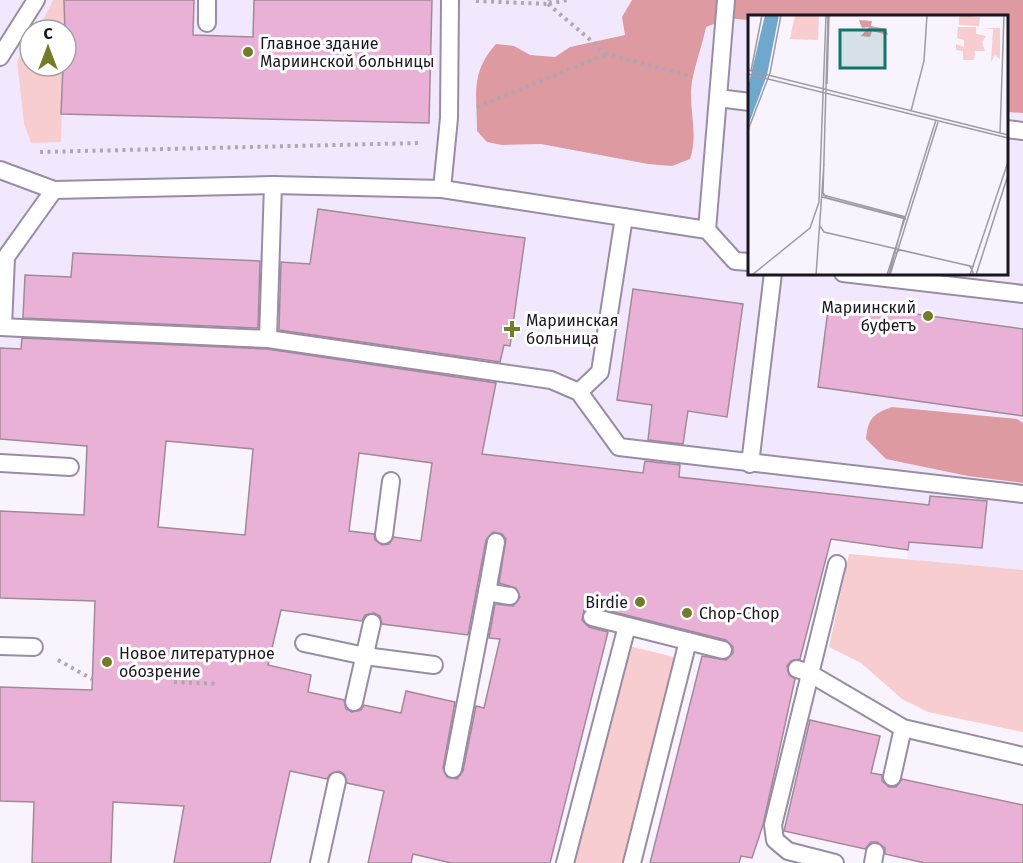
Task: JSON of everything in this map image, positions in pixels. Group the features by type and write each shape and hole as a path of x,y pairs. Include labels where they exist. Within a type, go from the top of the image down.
{"lane":[{"path":"0,57 36,0"},
{"path":"207,0 207,23"},
{"path":"442,189 448,118 450,0"},
{"path":"707,230 726,0"},
{"path":"718,91 748,101"},
{"path":"1008,129 1023,131"},
{"path":"0,170 54,190 273,184 442,189 707,230 735,261 748,262"},
{"path":"268,339 273,184"},
{"path":"54,190 6,257 2,327 268,339 551,380 579,392 619,447 1023,494"},
{"path":"579,392 600,372 624,217"},
{"path":"750,464 773,274"},
{"path":"852,274 1023,294"},
{"path":"0,463 70,467"},
{"path":"384,536 392,481"},
{"path":"453,769 496,542"},
{"path":"835,863 815,861 788,851 775,840 773,825 803,671 837,564"},
{"path":"487,592 510,596"},
{"path":"592,617 723,650"},
{"path":"354,702 372,622"},
{"path":"565,863 627,626"},
{"path":"632,863 688,641"},
{"path":"304,643 365,656 434,665"},
{"path":"0,646 34,647"},
{"path":"803,671 903,728 1023,756"},
{"path":"892,777 903,728"},
{"path":"319,863 337,781"}],"path":[{"path":"474,0 549,2 567,0"},
{"path":"549,2 607,54 718,91"},
{"path":"30,152 423,143 448,118 607,54"},
{"path":"34,647 92,679"},
{"path":"174,682 219,684"}],"shaded area":[{"name":"Мариинская больница","path":"0,0 1023,0 1023,570 907,561 911,503 483,454 485,439 0,385"},
{"path":"53,0 64,0 64,18 44,18"},
{"path":"632,0 1023,0 1023,113 1008,112 1008,15 748,15 748,32 747,20 729,18 706,27 691,90 694,133 690,159 672,166 648,164 541,144 502,145 487,142 477,131 477,84 482,65 496,44 514,46 530,55 555,57 570,47 625,35 622,17"},
{"path":"19,78 63,78 61,142 31,143 24,123"},
{"path":"892,407 1017,419 1023,423 1023,483 968,476 886,459 866,439 870,421 880,412"},
{"path":"849,554 1023,570 1023,732 928,712 902,699 861,663 829,647"},
{"path":"629,646 678,658 625,863 571,863"}],"building":[{"name":"Главное здание Мариинской больницы","path":"64,0 194,0 193,35 253,37 254,0 432,0 429,123 61,114 62,78 78,78 78,18 65,18"},
{"path":"318,209 525,238 510,346 504,345 500,362 279,330 281,262 310,264"},
{"path":"73,253 260,261 258,328 23,318 25,275 71,277"},
{"path":"633,289 743,304 727,417 688,411 683,444 648,440 652,405 617,400"},
{"path":"829,302 1023,329 1023,416 818,387"},
{"path":"22,338 267,349 496,383 482,454 643,473 645,461 680,465 679,477 929,505 930,496 987,501 982,548 909,542 908,550 831,539 800,659 791,661 787,666 789,675 795,679 763,825 752,858 741,856 739,863 650,863 702,656 726,660 733,653 733,647 726,640 594,607 584,610 582,620 589,627 608,632 550,863 451,863 413,854 411,863 368,863 384,791 347,783 344,774 339,771 330,774 327,779 290,771 270,863 174,863 184,806 113,802 111,863 32,863 34,802 0,801 0,687 92,690 95,601 0,598 0,511 84,515 87,446 0,439 0,348 21,349","holes":["166,441 253,449 245,535 158,527","359,453 432,463 421,541 394,537 389,544 382,545 375,540 374,534 349,531","493,532 502,534 506,539 499,583 516,588 520,597 513,606 495,604 489,638 500,639 484,708 476,706 463,771 457,779 447,777 443,768 455,702 406,691 401,713 364,705 361,710 352,712 346,709 344,700 308,692 311,675 268,665 281,610 362,621 365,615 374,613 380,616 382,624 468,635 486,540"]},
{"path":"810,720 880,736 871,773 882,775 882,781 889,787 896,787 902,779 1023,805 1023,863 925,863 885,854 885,848 877,842 871,842 865,849 784,831"}],"place":[{"name":"Главное здание Мариинской больницы","path":"248,52"},
{"name":"Мариинский буфетъ","path":"928,316"},
{"name":"Мариинская больница","path":"512,329"},
{"name":"Birdie","path":"640,602"},
{"name":"Chop-Chop","path":"687,613"},
{"name":"Новое литературное обозрение","path":"107,662"}]}
